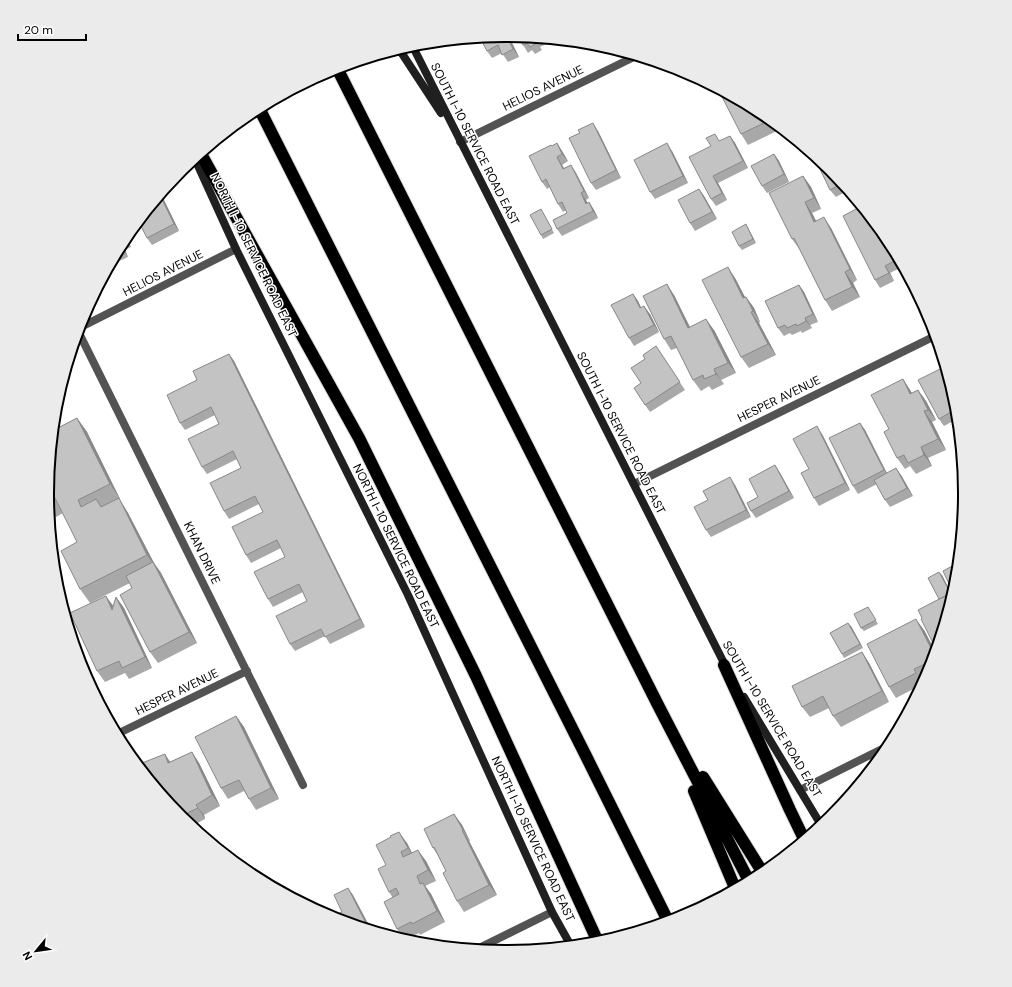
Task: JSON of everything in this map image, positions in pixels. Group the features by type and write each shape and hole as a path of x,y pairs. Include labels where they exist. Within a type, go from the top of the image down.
{"highway":[{"path":"340,74 658,706 746,876"},
{"path":"263,113 665,916"},
{"path":"203,158 359,438 476,676 595,936"},
{"path":"724,665 802,835"},
{"path":"658,706 759,867"},
{"path":"658,706 733,884"}],"street":[{"name":"SOUTH I-10 SERVICE ROAD EAST","path":"415,52 724,665 818,820"},
{"path":"402,54 460,142"},
{"name":"HELIOS AVENUE","path":"460,142 630,59"},
{"name":"NORTH I-10 SERVICE ROAD EAST","path":"197,164 236,249 408,595 552,912 568,940"},
{"name":"HELIOS AVENUE","path":"88,323 236,249"},
{"name":"HESPER AVENUE","path":"634,484 930,338"},
{"name":"KHAN DRIVE","path":"82,339 303,785"},
{"name":"HESPER AVENUE","path":"123,731 247,671"},
{"path":"800,790 875,753"},
{"path":"486,944 552,912"}],"building":[{"path":"510,42 513,49 502,55 498,45 487,51 483,43"},
{"path":"522,43 537,43 530,47 527,43 523,45"},
{"path":"722,97 764,123 741,134"},
{"path":"593,123 616,170 591,183 569,138 580,133 578,130"},
{"path":"715,134 719,141 730,136 743,161 713,176 722,193 711,199 689,157 711,146 706,138"},
{"path":"557,143 562,154 557,157 563,169 571,165 584,191 581,193 586,204 589,202 593,211 557,229 553,220 567,213 562,202 558,204 546,179 542,182 529,156"},
{"path":"667,143 683,176 650,192 634,160"},
{"path":"774,154 784,174 762,186 751,166"},
{"path":"820,169 836,187 830,190"},
{"path":"803,176 814,198 805,202 814,222 824,217 850,269 845,272 852,287 825,300 794,238 792,239 769,193"},
{"path":"699,189 712,212 690,223 678,200"},
{"path":"163,201 174,224 147,238 142,228"},
{"path":"541,209 552,229 541,235 530,215"},
{"path":"856,209 864,219 893,262 885,266 889,273 875,280 843,216"},
{"path":"746,224 753,239 739,246 732,232"},
{"path":"728,267 743,298 746,297 753,311 751,312 768,344 741,357 702,280"},
{"path":"667,284 688,328 706,319 728,363 714,369 716,374 704,379 703,375 693,380 671,336 664,339 643,296"},
{"path":"799,285 813,314 805,318 806,321 797,326 796,324 787,328 785,325 778,328 765,301"},
{"path":"633,294 640,308 644,306 654,325 629,338 611,305"},
{"path":"656,346 680,382 645,405 634,388 641,383 631,368 645,359 643,355"},
{"path":"229,354 360,619 325,637 321,629 290,644 276,616 307,601 299,584 268,599 254,572 285,557 277,540 246,555 232,527 263,512 255,496 224,511 210,483 241,468 233,451 202,467 188,439 219,424 211,407 180,423 167,395 197,380 193,371"},
{"path":"940,369 950,412 939,419 918,380"},
{"path":"903,379 910,394 918,390 928,410 924,411 938,439 921,447 924,455 908,463 904,455 897,458 884,432 889,429 871,395"},
{"path":"77,418 110,484 78,500 81,507 96,499 101,507 119,498 147,555 80,589 61,551 77,542 54,498 55,464 59,427"},
{"path":"860,423 884,470 853,486 829,438"},
{"path":"817,426 845,483 814,498 801,473 809,469 793,439"},
{"path":"775,465 789,491 751,511 747,503 758,497 749,479"},
{"path":"896,468 907,488 885,500 874,480"},
{"path":"730,477 746,510 706,530 694,507 708,500 703,491"},
{"path":"153,562 189,632 150,652 120,595 132,588 126,576"},
{"path":"952,566 949,583 943,571"},
{"path":"939,572 948,588 945,596 939,599 928,578"},
{"path":"106,596 112,610 116,597 145,657 122,668 119,661 97,671 71,613"},
{"path":"946,596 933,642 921,619 922,618 918,610"},
{"path":"868,607 876,620 861,628 854,614"},
{"path":"916,619 931,647 923,665 914,669 916,673 889,687 867,644"},
{"path":"848,623 860,644 842,654 830,633"},
{"path":"862,652 882,691 833,716 823,696 802,707 792,686"},
{"path":"236,716 271,788 249,799 239,780 221,788 195,737"},
{"path":"192,752 212,795 196,805 198,808 187,813 144,762 165,754 168,763"},
{"path":"454,814 489,885 457,901 443,873 446,871 424,829"},
{"path":"399,832 408,848 401,852 403,857 418,850 428,870 417,876 420,884 423,883 437,911 412,924 411,922 397,929 384,902 399,894 396,888 389,892 378,869 386,865 376,845"},
{"path":"348,888 366,923 339,913 342,912 334,895"}]}
